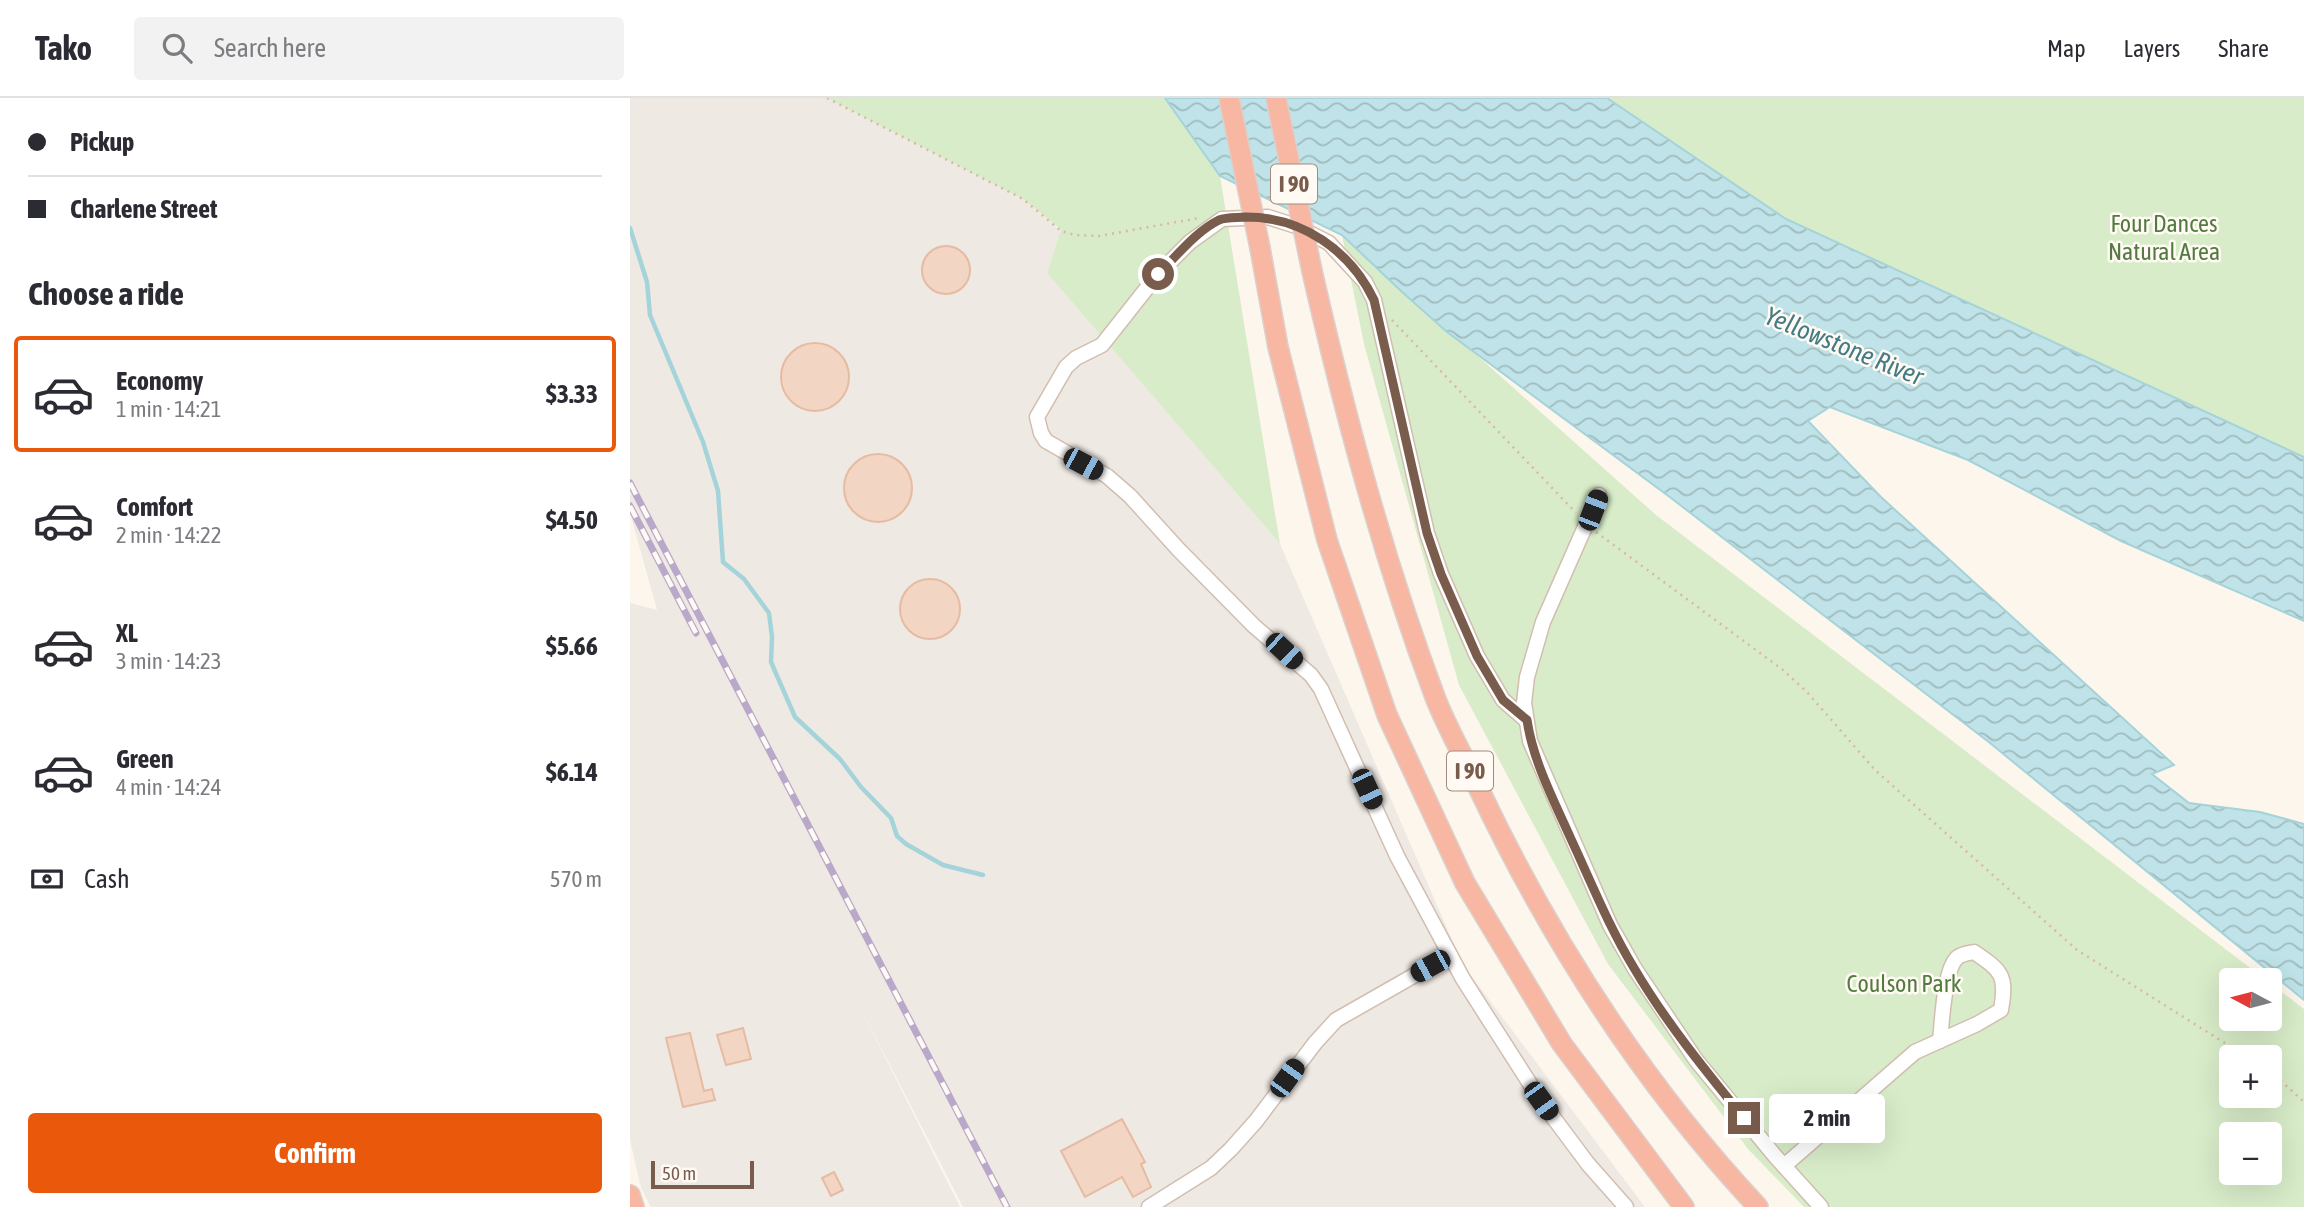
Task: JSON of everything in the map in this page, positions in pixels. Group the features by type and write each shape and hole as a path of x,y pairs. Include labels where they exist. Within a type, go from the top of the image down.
{"highway":[{"name":"I 90","path":"1228,98 1278,347 1327,540 1387,715 1465,883 1548,1021 1570,1055 1684,1207"},
{"name":"I 90","path":"1276,98 1312,271 1375,519 1436,699 1512,859 1607,1019 1719,1166 1758,1207"},
{"path":"630,1195 634,1207"}],"street":[{"path":"1527,720 1503,700 1477,656 1441,574 1427,533 1374,300 1365,282 1329,243 1296,226 1268,217 1222,219 1190,243 1158,274 1102,345 1076,358 1066,367 1037,417 1041,433 1046,441 1107,476 1130,496 1254,625 1311,675 1321,689 1397,856 1450,955 1541,1101 1588,1164 1626,1207"},
{"path":"1599,495 1543,622 1527,677 1524,703 1530,741 1610,925 1635,970 1696,1060 1821,1207"},
{"path":"1784,1166 1915,1052 1940,1041 2001,1010 2005,987 1997,967 1974,952 1958,957 1952,964 1947,982 1940,1041"},
{"path":"1149,1207 1211,1168 1231,1149 1256,1121 1315,1042 1336,1020 1450,955"}],"path":[{"path":"827,98 1023,199 1061,231 1074,235 1100,236 1200,217"},
{"path":"1374,300 1603,539 1783,670 1807,692 1875,770 2077,950 2228,1045"},
{"path":"2282,1082 2304,1102"}],"shaded area":[{"path":"630,98 827,98 1023,199 1061,231 1047,273 1280,544 1463,965 1645,1207 963,1207 858,1003 960,1207 651,1207 641,1188 630,1140 630,603 657,610 630,513"}],"green space":[{"path":"827,98 1165,98 1220,176 1280,544 1047,273 1061,230 1023,199"},
{"name":"Four Dances Natural Area","path":"1606,98 2304,98 2304,457 1786,219"},
{"name":"Coulson Park","path":"1342,235 1656,515 2250,968 2219,968 2219,1031 2282,1031 2282,992 2304,1009 2304,1207 1804,1207 1748,1149 1608,964 1459,685 1364,344"}],"water":[{"name":"Yellowstone River","path":"1165,98 1607,98 1786,219 2304,457 2304,621 2121,541 1968,460 1830,407 1808,421 1881,497 2174,765 2152,774 2189,803 2260,812 2304,824 2304,1000 2282,982 2282,968 2265,968 1990,743 1671,498 1447,332 1342,235 1220,176"}],"building":[{"path":"946,246 963,253 970,270 963,287 946,294 929,287 922,270 929,253"},
{"path":"815,343 828,346 839,353 846,364 849,377 846,390 839,401 828,408 815,411 802,408 791,401 784,390 781,377 784,364 791,353 802,346"},
{"path":"878,454 891,457 902,464 909,475 912,488 909,501 902,512 891,519 878,522 865,519 854,512 847,501 844,488 847,475 854,464 865,457"},
{"path":"930,579 951,588 960,609 951,630 930,639 909,630 900,609 909,588"},
{"path":"743,1028 751,1059 726,1065 717,1035"},
{"path":"690,1033 704,1091 712,1089 715,1100 683,1107 666,1038"},
{"path":"1122,1119 1145,1162 1141,1164 1151,1187 1133,1197 1122,1177 1085,1197 1061,1151"},
{"path":"834,1172 843,1190 831,1196 822,1178"}],"waterway":[{"path":"630,228 647,282 650,315 703,442 718,491 723,562 744,579 769,613 771,662 795,717 840,759 861,787 891,818 897,836 906,844 943,865 983,875"}],"railway":[{"path":"630,483 1007,1207"},
{"path":"630,506 696,633"}],"route":[{"path":"1158,274 1190,243 1222,219 1268,217 1296,226 1329,243 1365,282 1374,300 1427,533 1441,574 1477,656 1503,700 1527,720 1530,741 1556,804 1610,925 1635,970 1696,1060 1744,1118"}]}
